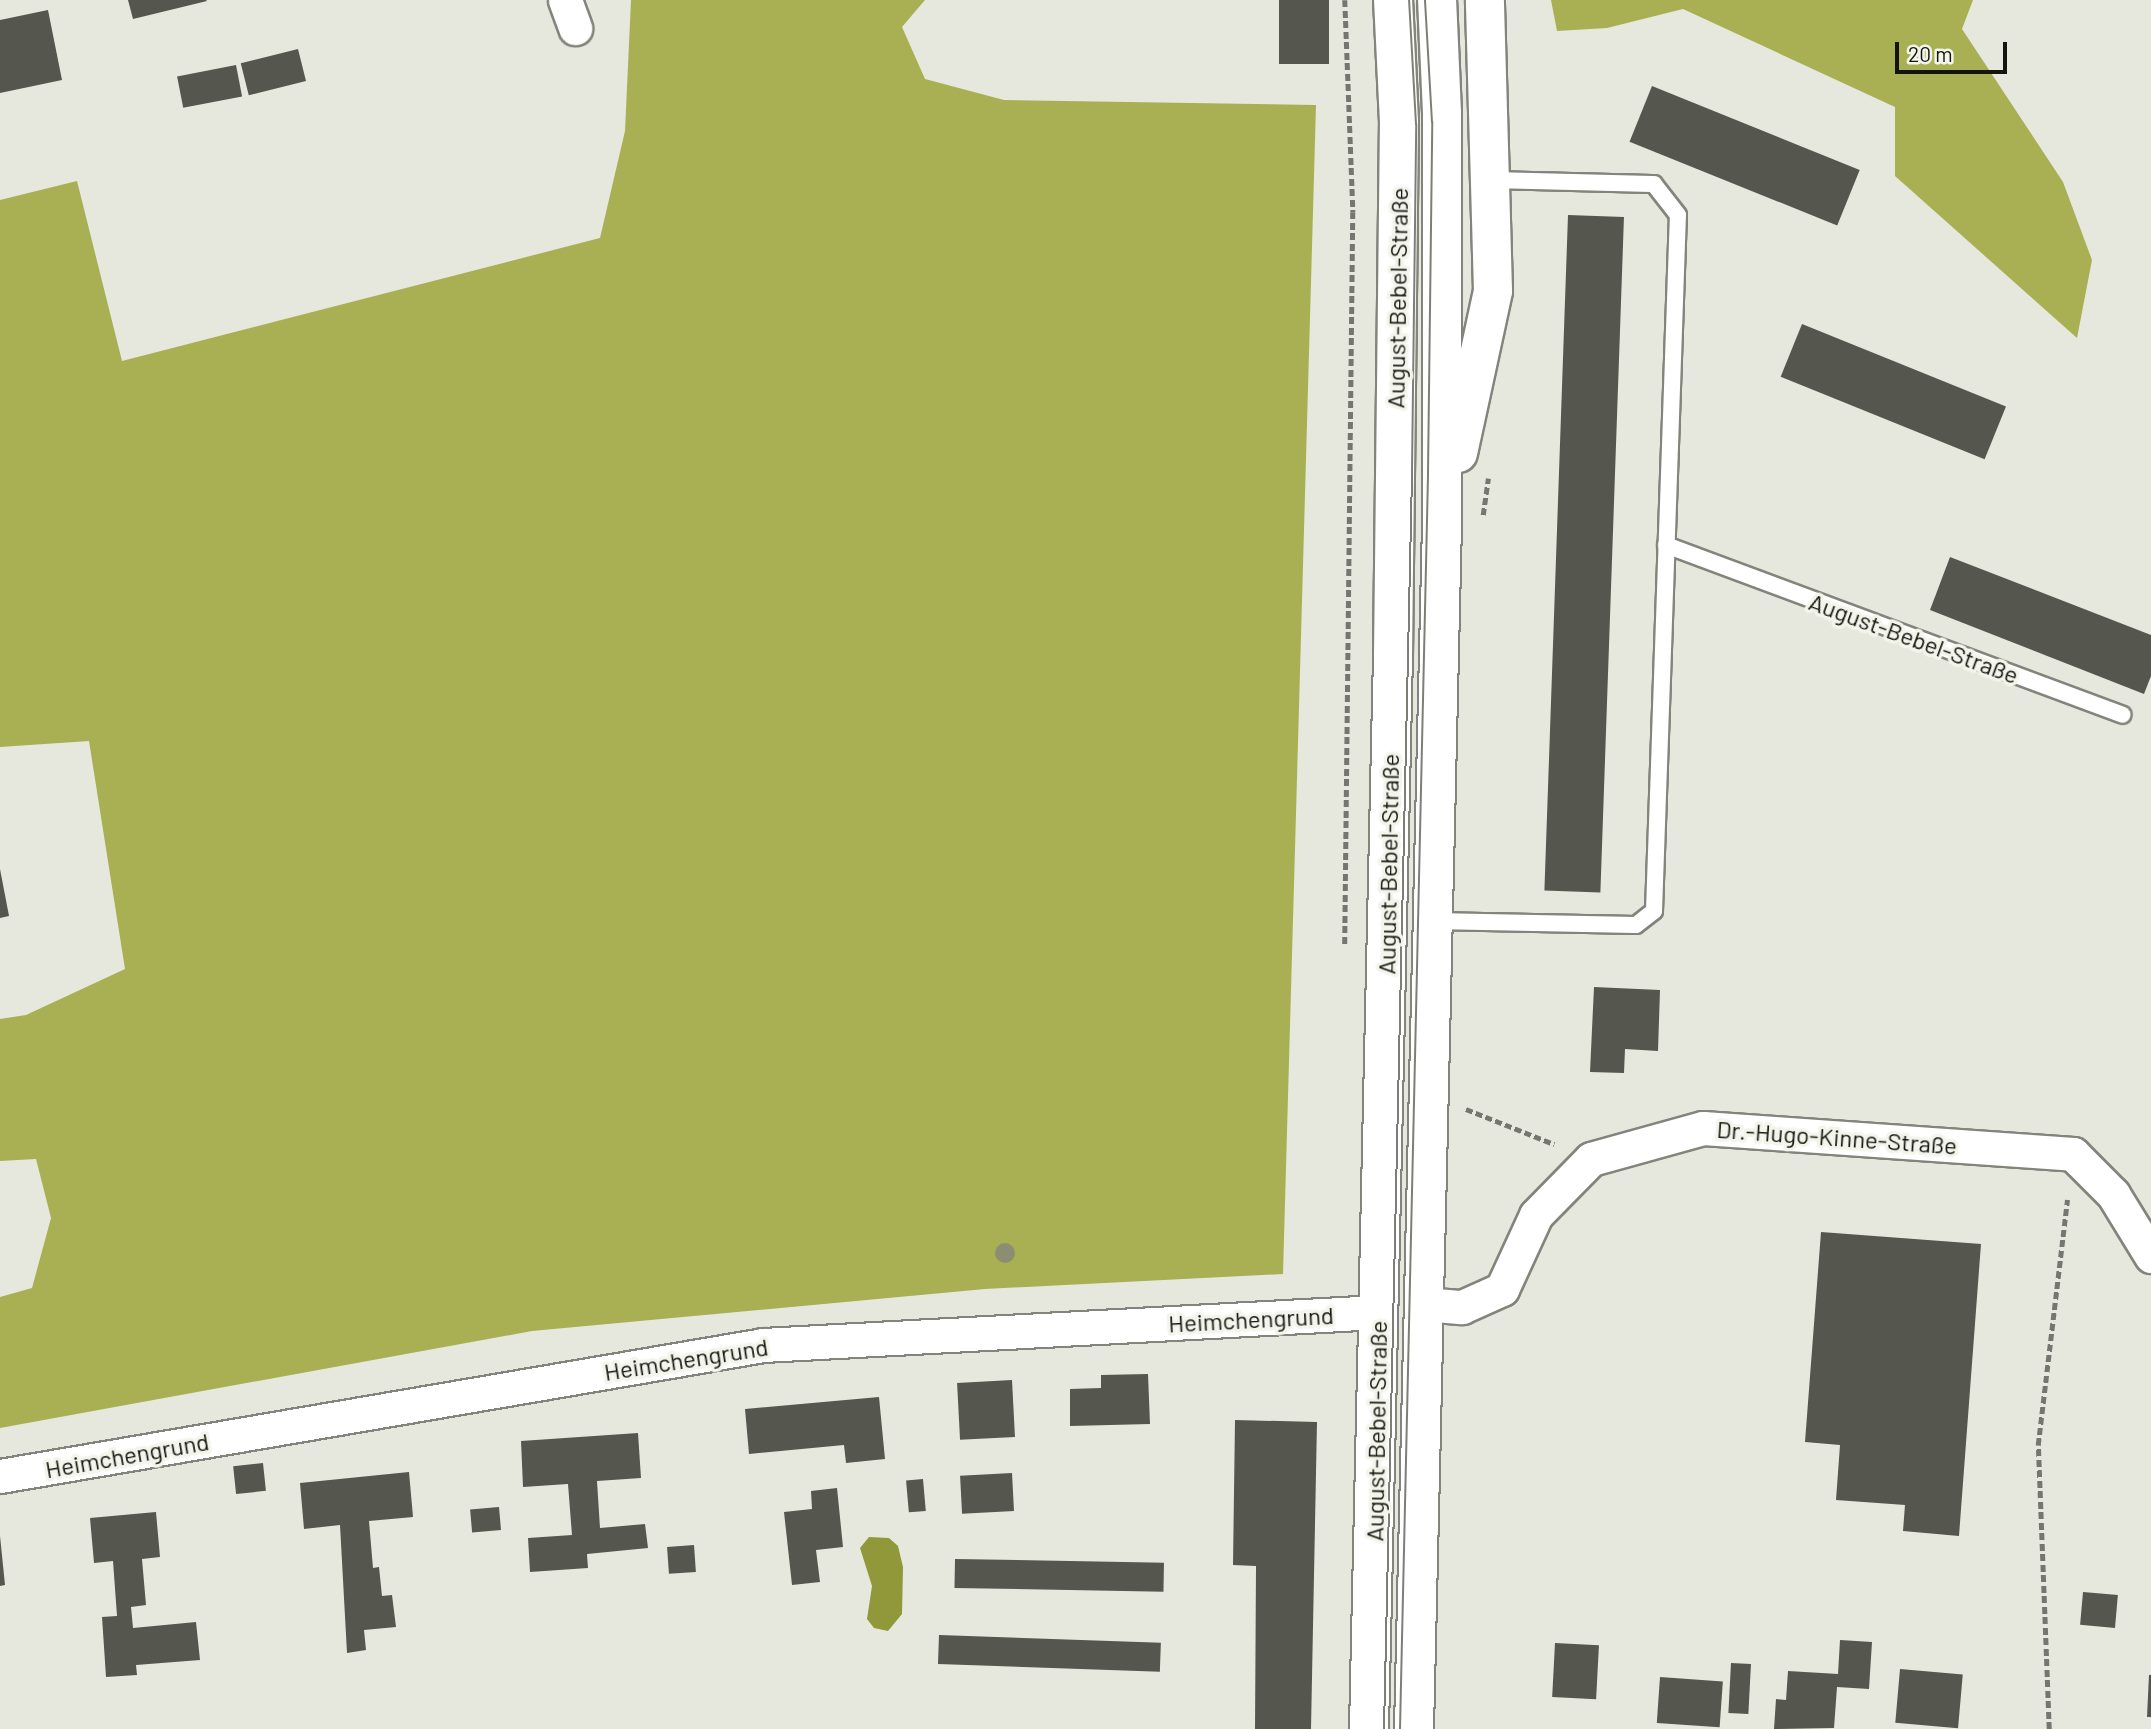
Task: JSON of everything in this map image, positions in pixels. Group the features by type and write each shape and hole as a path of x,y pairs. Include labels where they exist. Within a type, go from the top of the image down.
{"street":[{"name":"August-Bebel-Straße","path":"1369,1729 1379,1312 1399,122 1393,0"},
{"name":"August-Bebel-Straße","path":"1414,1729 1442,527 1442,113 1437,0"},
{"path":"1442,527 1493,291 1485,0"},
{"name":"Dr.-Hugo-Kinne-Straße","path":"1591,1159 1703,1128 2073,1154"},
{"path":"2073,1154 2113,1194 2151,1256"},
{"path":"1424,1304 1462,1307 1502,1289 1536,1215 1591,1159"},
{"name":"Heimchengrund","path":"0,1476 763,1345 1379,1312"}],"lane":[{"name":"August-Bebel-Straße","path":"1433,921 1636,925 1654,911 1678,215 1654,184 1490,180"},
{"name":"August-Bebel-Straße","path":"1666,545 2122,715"}],"path":[{"path":"1345,0 1353,212 1345,952"},
{"path":"1482,525 1489,470"},
{"path":"1466,1096 1466,1122"},
{"path":"1466,1109 1591,1159"},
{"path":"2049,1729 2038,1445 2073,1154"}],"shaded area":[{"path":"631,0 925,0 902,27 925,79 1004,100 1316,105 1283,1274 985,1289 532,1331 0,1428 0,1297 32,1288 51,1218 36,1159 0,1161 0,1019 26,1015 125,969 89,741 0,747 0,200 77,181 122,361 600,238 625,131"},
{"path":"1551,0 1973,0 1962,29 2063,182 2092,260 2077,338 1895,176 1895,107 1683,9 1607,28 1557,31"},
{"path":"869,1537 889,1538 898,1546 903,1567 902,1614 888,1631 874,1628 867,1619 872,1586 860,1548"}],"building":[{"path":"128,0 206,0 207,1 133,19"},
{"path":"1279,0 1329,0 1329,64 1279,64"},
{"path":"48,10 62,80 0,93 0,20"},
{"path":"298,49 306,81 249,95 241,63"},
{"path":"236,65 242,96 183,108 177,76"},
{"path":"1652,86 1860,170 1837,226 1630,142"},
{"path":"1568,215 1624,217 1600,893 1544,891"},
{"path":"1802,324 2006,406 1985,459 1781,377"},
{"path":"1950,557 2151,635 2151,676 2144,694 1930,610"},
{"path":"0,869 9,916 0,918"},
{"path":"1594,987 1660,990 1658,1051 1625,1049 1624,1073 1590,1072"},
{"path":"1821,1232 1981,1244 1959,1536 1903,1531 1905,1505 1836,1500 1840,1445 1805,1442"},
{"path":"1148,1374 1150,1424 1070,1426 1070,1389 1101,1388 1101,1375"},
{"path":"1012,1380 1015,1437 960,1440 957,1383"},
{"path":"879,1397 885,1459 846,1463 844,1445 749,1454 745,1409"},
{"path":"1235,1420 1317,1422 1311,1729 1255,1729 1256,1566 1233,1565"},
{"path":"638,1433 641,1478 597,1481 600,1528 645,1524 648,1548 587,1554 588,1568 530,1572 528,1538 572,1535 568,1484 523,1487 521,1441"},
{"path":"263,1463 266,1491 236,1494 233,1466"},
{"path":"409,1472 413,1517 369,1521 373,1568 379,1567 382,1596 392,1595 396,1627 364,1630 366,1650 347,1653 340,1525 304,1529 300,1483"},
{"path":"1012,1473 1014,1511 962,1514 960,1476"},
{"path":"923,1479 926,1511 909,1512 906,1480"},
{"path":"837,1488 843,1547 816,1550 820,1582 792,1585 784,1512 812,1509 811,1491"},
{"path":"499,1507 501,1530 472,1532 470,1510"},
{"path":"156,1512 160,1557 142,1559 146,1605 131,1607 133,1628 196,1622 200,1660 136,1665 137,1675 106,1677 102,1617 117,1616 113,1561 94,1563 90,1518"},
{"path":"0,1536 5,1585 0,1586"},
{"path":"694,1545 696,1572 669,1574 667,1547"},
{"path":"955,1559 1164,1563 1163,1592 954,1588"},
{"path":"2083,1592 2118,1595 2115,1628 2080,1625"},
{"path":"939,1635 1161,1643 1160,1672 938,1664"},
{"path":"1840,1640 1872,1642 1869,1689 1837,1687 1834,1728 1774,1729 1776,1699 1786,1700 1788,1671 1838,1674"},
{"path":"1555,1643 1599,1645 1596,1699 1552,1697"},
{"path":"1731,1663 1751,1664 1748,1714 1728,1713"},
{"path":"1900,1669 1963,1674 1958,1728 1895,1723"},
{"path":"2149,1675 2151,1717 2147,1717"},
{"path":"1660,1677 1723,1681 1720,1727 1657,1723"}],"tram line":[{"path":"1384,1729 1412,471 1416,124 1409,0"},
{"path":"1400,1729 1428,473 1432,122 1425,0"}]}
